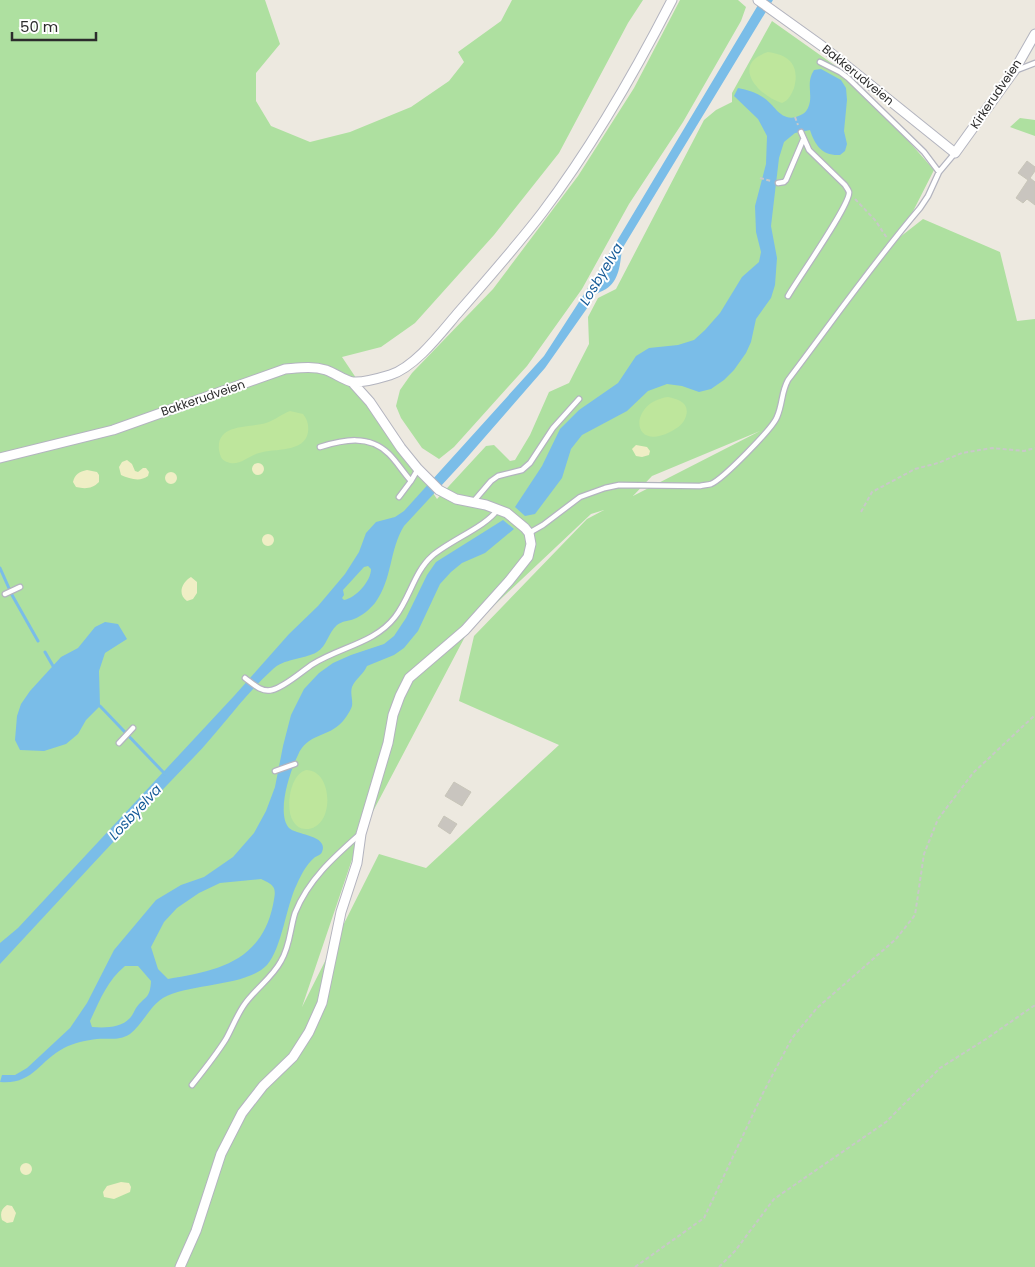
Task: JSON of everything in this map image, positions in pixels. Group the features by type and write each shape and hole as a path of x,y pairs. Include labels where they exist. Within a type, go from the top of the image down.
{"street":[{"path":"352,382 378,378 406,368 435,339 501,265 543,212 585,151 622,92 672,0"},
{"name":"Bakkerudveien","path":"758,0 822,46 955,152"},
{"name":"Kirkerudveien","path":"955,152 1014,71 1035,34"},
{"name":"Bakkerudveien","path":"0,458 113,430 284,369 311,367 326,370 352,382"},
{"path":"180,1267 196,1231 221,1154 242,1113 263,1086 293,1056 309,1032 322,1003 341,912 359,857 361,834 388,744 393,715 409,678 465,630 528,557 531,544 528,533 514,518 498,509 473,502 456,500 439,490 426,478 401,448 370,402 352,382"}],"lane":[{"path":"820,62 848,78 924,152 939,172"},
{"path":"1014,71 1035,63"},
{"path":"788,296 830,231 845,205 849,192 845,185 809,150 801,132"},
{"path":"778,183 786,180 803,140"},
{"path":"528,533 543,525 580,498 605,488 619,485 700,486 711,484 719,478 749,451 776,420 782,403 783,390 788,380 928,196 939,172 955,152"},
{"path":"473,502 491,481 498,476 522,470 530,463 553,428 579,399"},
{"path":"320,447 340,441 371,442 390,454 411,480"},
{"path":"399,497 418,469"},
{"path":"245,678 260,689 266,691 274,690 324,658 383,630 396,616 418,574 430,557 447,544 489,519 498,509"},
{"path":"5,594 20,587"},
{"path":"119,742 133,728"},
{"path":"275,771 295,764"},
{"path":"192,1085 213,1060 244,1005 281,961 288,946 295,915 303,896 319,873 361,834"}],"path":[{"path":"760,178 778,183"},
{"path":"849,192 875,220 891,244"},
{"path":"861,512 872,492 915,469 938,463 962,453 992,448 1024,451 1035,448"},
{"path":"635,1267 704,1218 763,1093 792,1038 817,1008 896,938 915,915 924,854 938,820 973,773 1035,715"},
{"path":"719,1267 736,1251 774,1199 886,1122 940,1068 1035,1005"}],"green space":[{"path":"0,0 265,0 280,44 256,73 256,101 271,126 310,142 350,132 411,107 449,81 464,62 458,52 501,21 512,0 643,0 628,23 559,153 494,235 415,323 381,347 342,357 437,499 486,446 494,445 510,461 515,460 530,435 549,392 569,383 589,344 588,317 598,298 616,289 704,120 716,110 732,102 732,93 772,21 854,79 934,170 900,237 923,219 1000,252 1017,321 1035,319 1035,1267 0,1267","holes":["760,431 633,496 652,476","604,510 587,519 474,636 459,701 559,745 426,868 379,854 302,1007 360,836 469,629 591,514"]},
{"path":"680,0 738,0 746,7 741,21 683,122 629,204 582,289 527,366 454,447 439,459 422,448 401,418 396,406 400,390 412,373 493,289 578,176 634,88"},
{"path":"768,52 787,59 796,74 791,95 782,103 764,94 757,87 749,72 751,64 757,57"},
{"path":"1020,118 1035,120 1035,136 1010,127"},
{"path":"668,397 679,400 685,405 687,412 684,421 670,432 657,436 647,436 639,424 641,416 646,407 655,401"},
{"path":"290,411 303,414 306,418 308,432 306,439 301,443 295,447 255,454 236,463 227,462 222,459 219,450 220,441 228,431 266,423"},
{"path":"306,770 315,773 322,779 326,789 327,800 322,820 315,826 306,829 298,827 293,821 289,809 289,801 290,792 296,778"}],"sand":[{"path":"636,445 647,447 650,451 649,455 636,456 632,449"},
{"path":"127,460 132,464 135,471 138,472 146,468 149,472 148,476 142,479 135,479 121,475 119,467 122,462"},
{"path":"258,463 264,469 258,475 252,469"},
{"path":"87,470 97,472 99,482 88,488 76,487 73,482 76,475"},
{"path":"173,472 176,473 176,483 169,484 166,483 165,476 166,473"},
{"path":"268,534 274,540 268,546 262,540"},
{"path":"191,577 197,582 197,593 193,599 187,601 181,592 185,582"},
{"path":"24,1163 28,1163 32,1169 28,1175 24,1175 20,1171 20,1167"},
{"path":"121,1182 129,1183 131,1187 130,1192 114,1199 104,1197 103,1192 107,1186"},
{"path":"7,1205 12,1206 16,1213 13,1222 7,1223 2,1220 3,1208"}],"water":[{"name":"Losbyelva","path":"761,0 773,0 622,249 617,276 614,281 606,289 592,297 590,304 545,368 404,526 399,535 385,584 375,603 360,616 337,625 317,652 282,663 261,680 204,746 0,964 0,943 18,928 234,696 289,634 318,606 345,574 359,552 366,533 376,522 395,517 404,511 544,356 599,271","holes":["368,566 371,569 366,584 349,599 344,600 342,598 344,595 343,590 364,567"]},
{"path":"821,69 841,80 846,88 847,100 844,131 847,144 845,151 840,155 828,154 817,145 810,130 795,133 784,142 779,158 771,226 777,258 775,285 771,298 756,319 751,342 746,353 734,370 711,389 699,392 682,386 667,384 648,391 627,411 582,435 571,449 562,478 535,514 525,516 515,507 542,466 560,429 579,410 618,383 636,356 649,348 678,345 694,340 720,313 742,277 759,262 761,252 756,232 755,206 766,164 767,136 758,119 734,96 738,88 761,96 786,117 796,117 804,113 808,108 810,103 811,75 814,70"},
{"path":"503,520 514,529 485,553 462,563 451,572 440,584 418,631 404,648 394,655 367,666 355,681 351,689 352,706 343,721 334,729 306,743 298,755 291,771 286,792 284,803 285,821 289,828 311,836 321,842 323,846 321,854 314,858 300,877 293,893 280,938 267,965 258,972 246,977 174,993 158,1002 130,1034 118,1038 93,1039 80,1042 55,1053 35,1071 20,1080 0,1082 2,1075 15,1075 27,1068 70,1028 87,1003 114,950 156,900 181,885 204,877 233,857 254,833 266,811 275,787 291,715 304,689 319,673 333,663 384,644 394,636 406,618 427,575 436,562","holes":["261,879 273,886 275,895 267,924 258,939 247,951 220,967 186,976 168,979 158,969 151,947 164,922 177,908 199,893 220,883","125,966 138,966 151,981 147,996 131,1017 122,1024 92,1027 90,1021 104,991"]},
{"path":"105,622 118,624 127,639 105,653 99,671 100,706 86,720 78,734 66,744 44,751 20,750 15,740 17,716 21,704 30,691 61,657 78,648 95,627"}],"building":[{"path":"1027,161 1035,167 1035,171 1030,178 1035,182 1035,205 1027,199 1023,203 1016,198 1028,180 1018,173"},
{"path":"454,782 471,792 462,806 445,796"},
{"path":"444,816 457,824 450,834 438,826"}],"waterway":[{"path":"0,568 12,595 38,641"},
{"path":"45,652 53,666"},
{"path":"100,706 165,774"}]}
